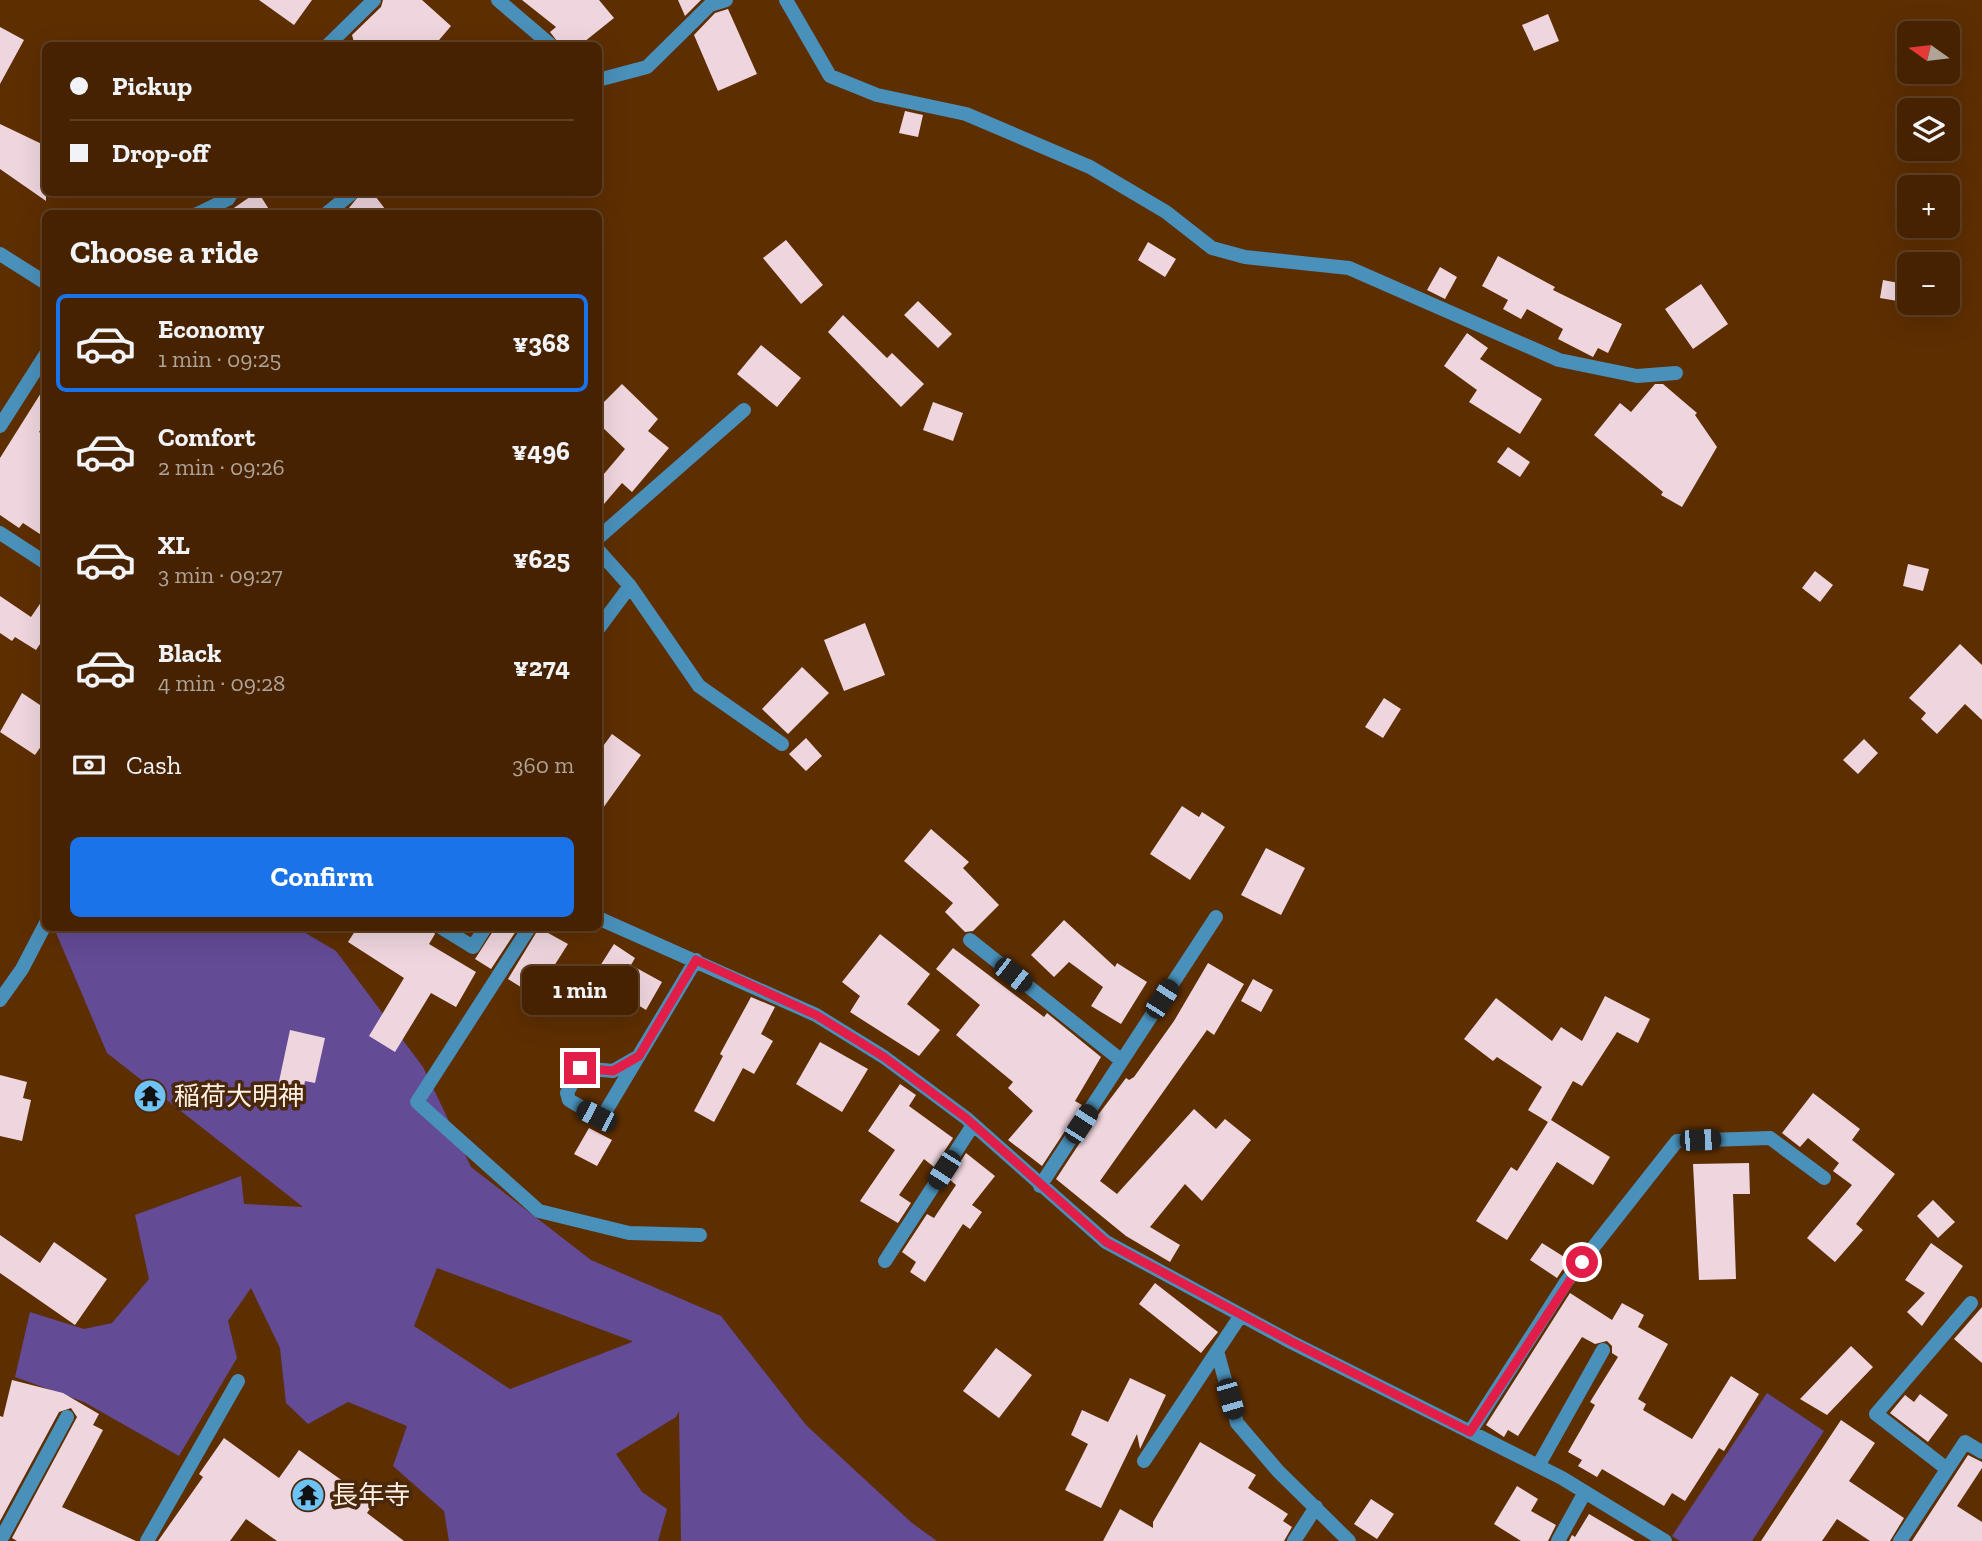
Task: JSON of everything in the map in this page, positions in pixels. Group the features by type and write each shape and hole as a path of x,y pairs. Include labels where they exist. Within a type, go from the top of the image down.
{"street":[{"path":"331,42 374,0"},
{"path":"498,0 547,42"},
{"path":"602,79 647,66 710,5 726,0"},
{"path":"786,0 830,76 877,95 966,114 1090,167 1166,212 1212,248 1245,257 1349,268 1559,360 1637,376 1676,373"},
{"path":"205,210 230,196"},
{"path":"331,210 348,196"},
{"path":"0,254 42,280"},
{"path":"1,423 42,360"},
{"path":"602,535 744,411"},
{"path":"0,533 42,560"},
{"path":"602,554 630,586 699,686 782,744"},
{"path":"602,624 630,586"},
{"path":"1040,1186 1216,917"},
{"path":"602,920 816,1015 884,1057 973,1125 1106,1242 1241,1315 1538,1466 1665,1541"},
{"path":"0,1000 22,969 42,931"},
{"path":"447,931 473,947 483,931"},
{"path":"527,931 416,1102 539,1211 629,1233 700,1235"},
{"path":"970,940 1122,1061"},
{"path":"639,1056 613,1071 580,1068 567,1093 569,1100 596,1116 604,1114 639,1056 696,960"},
{"path":"885,1261 973,1125"},
{"path":"1470,1432 1566,1282 1677,1141 1770,1138 1824,1178"},
{"path":"1947,1469 1876,1414 1971,1303"},
{"path":"1144,1461 1241,1315"},
{"path":"1538,1466 1603,1350"},
{"path":"1217,1351 1237,1423 1278,1471 1349,1541"},
{"path":"147,1541 238,1381"},
{"path":"0,1541 66,1417"},
{"path":"1900,1541 1965,1441 1982,1452"},
{"path":"1558,1541 1585,1492"},
{"path":"1294,1541 1316,1507"}],"shaded area":[{"path":"55,931 302,931 336,951 423,1067 471,1167 591,1260 721,1316 806,1425 912,1523 937,1541 681,1541 679,1411 676,1417 616,1454 642,1492 667,1509 658,1541 449,1541 444,1511 393,1466 407,1426 348,1402 308,1424 286,1403 280,1348 251,1288 228,1321 237,1358 179,1456 84,1402 15,1377 30,1312 84,1329 112,1323 149,1279 135,1215 241,1176 244,1204 303,1207 107,1053","holes":["437,1268 632,1342 510,1389 414,1326"]},
{"path":"1767,1393 1824,1431 1752,1541 1680,1541 1672,1536"}],"building":[{"path":"259,0 312,0 294,25"},
{"path":"383,0 422,0 451,26 437,42 354,42 352,35 381,7"},
{"path":"522,0 599,0 614,18 584,42 558,42 550,32 556,27"},
{"path":"678,0 701,0 685,16"},
{"path":"728,9 757,74 718,91 694,35 715,13"},
{"path":"1548,14 1559,41 1534,51 1522,25"},
{"path":"0,27 24,40 0,84"},
{"path":"905,111 923,115 918,137 899,133"},
{"path":"0,124 42,144 42,196 46,196 46,201 0,169"},
{"path":"251,196 261,196 269,210 231,210"},
{"path":"359,196 375,196 386,210 347,210"},
{"path":"786,240 823,285 801,304 763,258"},
{"path":"1148,242 1176,259 1165,277 1138,260"},
{"path":"1498,256 1555,287 1553,290 1622,324 1608,353 1598,348 1593,357 1558,339 1563,329 1527,309 1521,319 1503,309 1508,300 1482,286"},
{"path":"1440,267 1457,277 1445,299 1427,290"},
{"path":"1883,280 1897,283 1897,301 1880,298"},
{"path":"1701,284 1728,324 1693,349 1665,309"},
{"path":"918,301 952,334 938,348 904,315"},
{"path":"843,315 887,358 892,353 924,384 901,407 828,332"},
{"path":"1467,333 1488,348 1480,359 1542,399 1520,434 1469,402 1477,390 1444,366"},
{"path":"761,345 801,378 777,407 737,374"},
{"path":"622,384 658,419 648,431 669,448 632,492 622,483 602,506 602,476 625,449 602,427 602,404"},
{"path":"1655,384 1663,384 1697,413 1695,415 1717,447 1682,507 1661,495 1663,492 1594,435 1620,403 1631,412"},
{"path":"42,391 42,427 39,432 42,434 42,535 23,523 19,528 0,515 0,458"},
{"path":"933,402 963,413 953,441 923,430"},
{"path":"1508,447 1530,462 1520,477 1497,462"},
{"path":"1908,564 1929,569 1923,591 1903,586"},
{"path":"1815,571 1833,585 1820,602 1802,588"},
{"path":"0,596 31,617 42,601 42,641 36,650 15,637 12,641 0,633"},
{"path":"865,623 885,675 844,691 824,640"},
{"path":"1960,644 1982,665 1982,720 1965,704 1937,734 1921,719 1926,713 1909,698"},
{"path":"802,667 829,693 788,734 762,709"},
{"path":"22,693 42,706 42,745 35,755 0,732"},
{"path":"1384,698 1401,709 1383,738 1365,727"},
{"path":"612,734 641,755 602,809 602,748"},
{"path":"806,738 822,756 806,771 789,754"},
{"path":"1864,739 1878,753 1858,774 1843,760"},
{"path":"1182,806 1199,817 1202,812 1225,827 1190,880 1150,854"},
{"path":"931,829 969,862 963,868 999,905 973,931 965,932 945,912 953,903 904,861"},
{"path":"1266,848 1305,868 1281,915 1241,895"},
{"path":"1064,920 1115,967 1117,963 1147,982 1121,1024 1091,1006 1103,987 1069,962 1054,977 1031,955"},
{"path":"355,931 434,931 435,934 429,944 476,972 456,1007 431,993 395,1052 369,1036 404,978 348,942"},
{"path":"493,931 516,931 491,969 475,959"},
{"path":"537,931 544,931 568,944 535,996 508,979"},
{"path":"880,934 930,974 907,1004 940,1030 919,1056 850,1012 860,996 842,982"},
{"path":"614,944 635,958 631,965 662,982 646,1010 593,977"},
{"path":"953,948 1044,1017 1047,1013 1101,1057 1075,1101 1082,1105 1042,1166 1008,1140 1033,1111 1008,1088 1013,1082 956,1035 980,1005 936,969"},
{"path":"1208,963 1244,984 1214,1035 1207,1030 1100,1181 1117,1194 1194,1109 1216,1129 1225,1119 1251,1140 1202,1201 1185,1184 1150,1227 1180,1245 1170,1262 1126,1236 1056,1179 1098,1115 1126,1078 1129,1080 1134,1077 1174,1021"},
{"path":"1253,979 1273,990 1261,1012 1241,1001"},
{"path":"1605,996 1650,1019 1638,1043 1617,1032 1582,1086 1573,1081 1551,1120 1610,1157 1593,1185 1557,1162 1507,1240 1476,1221 1511,1167 1517,1171 1548,1122 1528,1110 1542,1087 1497,1057 1493,1061 1464,1039 1496,998 1552,1041 1561,1027 1582,1041"},
{"path":"751,997 775,1007 761,1034 773,1041 754,1074 743,1068 714,1122 694,1111 723,1056 720,1054"},
{"path":"290,1030 325,1038 315,1083 305,1081 303,1091 278,1086"},
{"path":"820,1042 868,1069 842,1112 796,1084"},
{"path":"0,1075 27,1082 23,1098 31,1100 22,1141 0,1136"},
{"name":"稲荷大明神","path":"142,1083 164,1088 159,1108 137,1104"},
{"path":"900,1084 916,1095 909,1106 953,1138 934,1167 924,1159 899,1195 911,1203 898,1223 860,1201 895,1150 868,1131"},
{"path":"1813,1093 1860,1129 1852,1140 1895,1174 1856,1224 1863,1230 1835,1262 1807,1238 1852,1185 1833,1171 1839,1163 1808,1138 1800,1147 1782,1133"},
{"path":"589,1128 612,1140 597,1166 574,1154"},
{"path":"966,1153 995,1176 972,1205 982,1212 970,1229 963,1224 925,1282 910,1272 916,1262 902,1252 927,1214 934,1218 956,1185 949,1179"},
{"path":"1749,1163 1750,1194 1733,1194 1736,1279 1699,1280 1693,1164"},
{"path":"1933,1200 1955,1222 1938,1238 1917,1216"},
{"path":"0,1235 40,1263 54,1242 107,1279 75,1325 0,1273"},
{"path":"1542,1243 1569,1260 1557,1278 1530,1260"},
{"path":"1931,1243 1963,1266 1922,1326 1907,1312 1925,1293 1905,1280"},
{"path":"1155,1283 1218,1332 1201,1353 1139,1304"},
{"path":"1570,1293 1612,1320 1622,1303 1644,1315 1638,1327 1668,1344 1638,1399 1646,1404 1643,1410 1692,1439 1731,1376 1759,1394 1724,1451 1719,1448 1685,1501 1672,1493 1664,1506 1602,1469 1597,1477 1578,1466 1582,1460 1568,1452 1595,1405 1590,1402 1618,1357 1612,1353 1612,1346 1607,1341 1595,1344 1582,1337 1518,1436 1508,1430 1504,1437 1486,1425"},
{"path":"1982,1307 1982,1363 1954,1339"},
{"path":"1851,1346 1873,1367 1827,1415 1800,1399"},
{"path":"996,1348 1032,1375 999,1418 963,1391"},
{"path":"1130,1378 1166,1395 1140,1449 1137,1434 1101,1508 1065,1490 1088,1444 1071,1435 1082,1410 1108,1422"},
{"path":"12,1380 63,1393 99,1414 93,1425 103,1430 62,1507 136,1541 17,1541 12,1538 77,1417 71,1408 59,1412 0,1521 0,1416 3,1417"},
{"path":"1920,1394 1948,1415 1928,1442 1890,1413 1905,1395 1914,1402"},
{"path":"1841,1420 1875,1443 1849,1481 1904,1518 1890,1541 1870,1541 1837,1519 1822,1541 1761,1541"},
{"path":"224,1438 279,1478 299,1450 374,1503 367,1513 404,1541 277,1541 246,1519 230,1541 158,1541 203,1477 199,1474"},
{"path":"1200,1442 1256,1475 1248,1488 1288,1514 1283,1521 1292,1527 1284,1541 1103,1541 1120,1509 1153,1528 1153,1522"},
{"path":"1968,1455 1982,1462 1982,1468 1957,1506 1982,1522 1982,1541 1912,1541"},
{"path":"1517,1486 1538,1499 1531,1511 1556,1525 1548,1541 1521,1541 1494,1524"},
{"path":"1371,1499 1394,1514 1377,1539 1354,1524"},
{"path":"1589,1514 1635,1541 1569,1541 1572,1535 1575,1537"}],"place":[{"name":"稲荷大明神","path":"150,1096"},
{"name":"長年寺","path":"308,1495"}],"route":[{"path":"580,1068 586,1066 601,1072 613,1071 639,1056 696,960 816,1015 884,1057 966,1118 1003,1154 1106,1242 1292,1342 1470,1432 1566,1282 1582,1262"}]}
